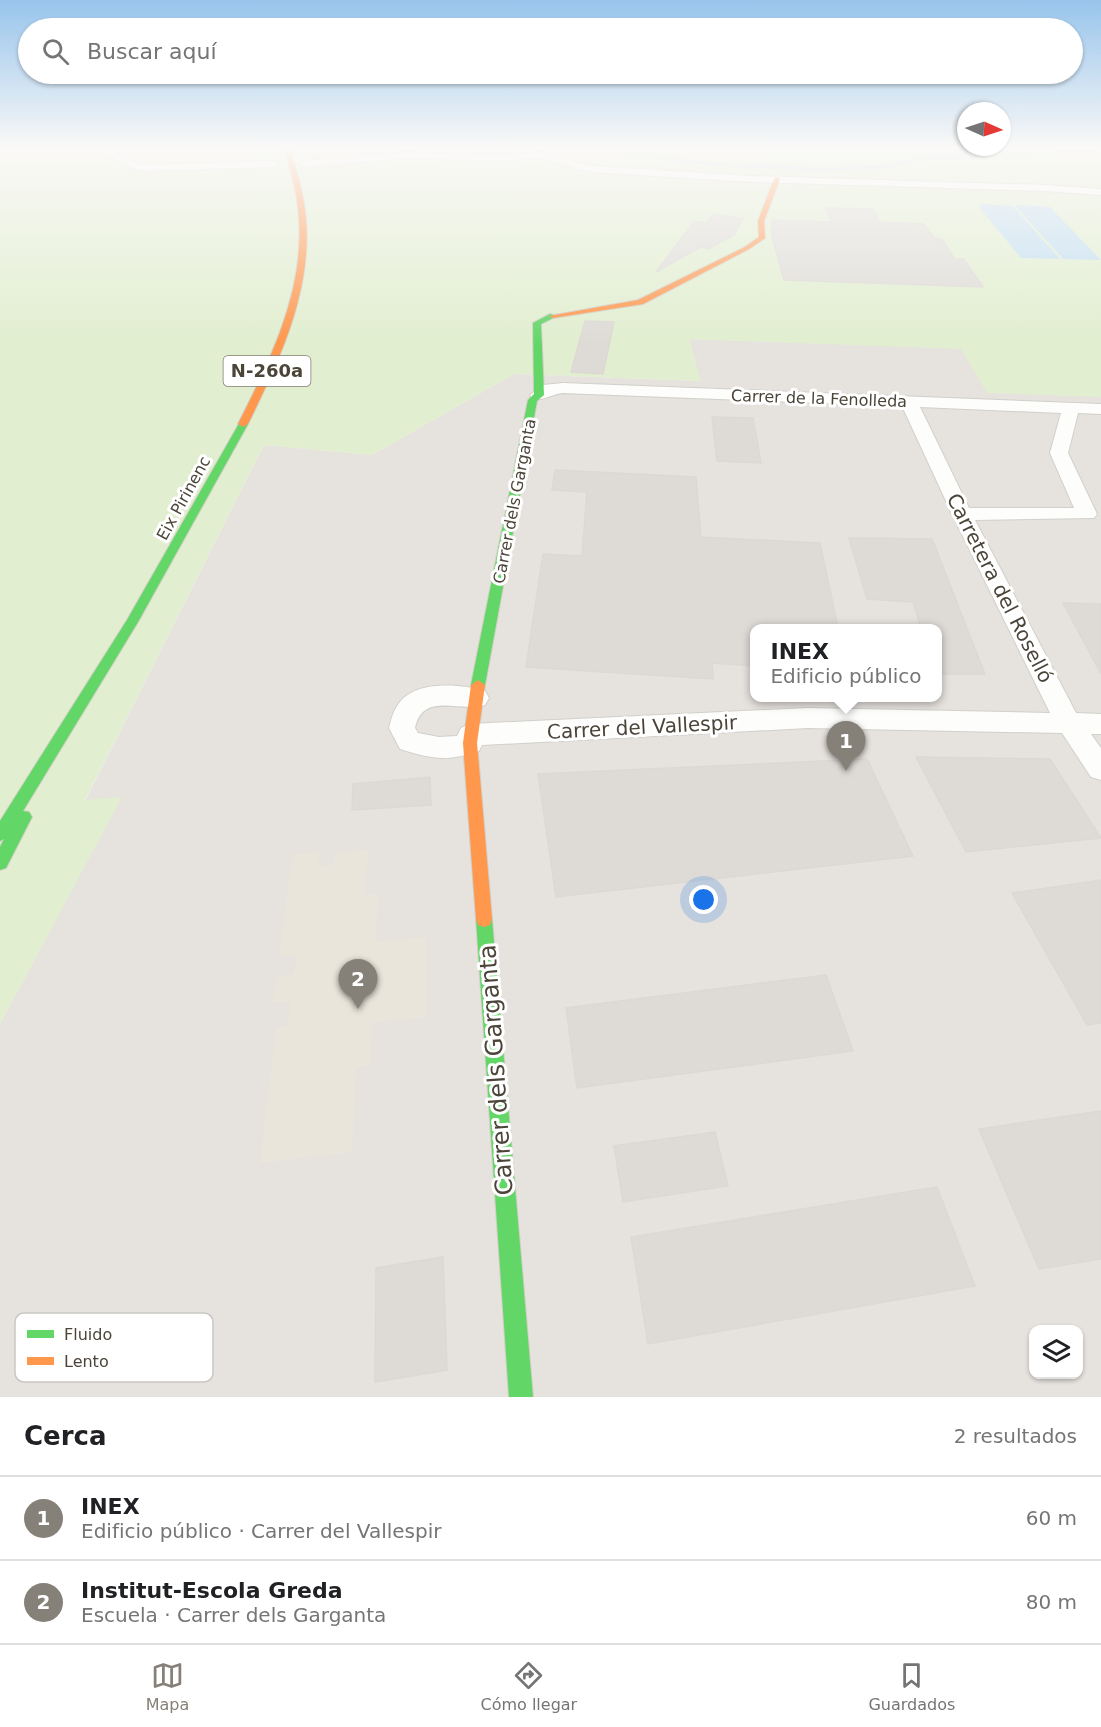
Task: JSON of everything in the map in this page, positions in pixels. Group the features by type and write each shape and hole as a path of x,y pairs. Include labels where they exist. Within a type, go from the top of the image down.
{"street":[{"name":"Eix Pirinenc","path":"0,834 46,764 159,576 250,409 271,363 298,285 305,243 303,213"},
{"name":"Carrer dels Garganta","path":"521,1397 470,739 533,400 539,394 535,330 537,323 564,314 628,305 652,299 699,272 746,250 762,238 761,221 764,213"},
{"name":"Carrer de la Fenolleda","path":"539,394 549,389 563,387 1101,409"},
{"name":"Carretera del Roselló","path":"909,402 962,514 1068,722 1101,769"},
{"path":"962,514 1087,514 1059,453 1071,408"},
{"name":"N-260a","path":"79,681 98,652 159,576"},
{"path":"470,739 456,749 432,749 409,741 402,728 408,709 423,700 447,696 476,698"},
{"name":"Carrer del Vallespir","path":"470,739 808,718 1101,724"},
{"name":"N-260a","path":"0,863 20,828 46,764"}],"shaded area":[{"path":"689,339 1101,353 1101,1397 0,1397 0,1024 121,798 85,801 264,445 372,455 514,374 700,381"},
{"path":"311,476 496,476 483,545 284,547"},
{"path":"368,850 365,895 378,894 376,942 426,937 426,1017 372,1023 370,1065 356,1067 352,1152 260,1163 276,1027 288,1025 290,1001 272,1002 276,976 294,974 297,955 279,956 292,855 319,852 319,866 334,864 335,853"}],"green space":[{"path":"0,213 1101,213 1101,397 987,393 961,349 689,339 701,381 514,374 372,455 264,445 85,800 122,797 0,1024"}],"water":[{"path":"984,213 1019,213 1060,259 1021,258"},
{"path":"1022,213 1056,213 1101,260 1063,259"}],"building":[{"path":"827,213 875,213 880,222 924,224 934,238 942,239 955,259 964,259 983,287 784,280 772,237 772,220 831,222"},
{"path":"713,214 743,218 734,235 708,249 701,247 656,272 694,221 707,223"},
{"path":"585,321 614,322 603,374 571,372"},
{"path":"712,417 753,418 761,463 717,461"},
{"path":"555,470 696,477 701,537 820,543 837,624 750,624 750,666 712,663 713,679 526,667 543,554 582,556 587,492 552,490"},
{"path":"849,538 932,539 985,674 942,674 942,624 920,624 913,602 867,599"},
{"path":"1063,603 1101,604 1101,674"},
{"path":"916,757 1050,759 1101,838 966,852"},
{"path":"867,759 913,856 556,897 538,774"},
{"path":"430,777 431,805 352,810 353,784"},
{"path":"1101,880 1101,1023 1087,1025 1012,893"},
{"path":"826,975 853,1051 577,1088 566,1008"},
{"path":"1101,1111 1101,1259 1039,1269 979,1129"},
{"path":"715,1132 728,1186 623,1202 614,1146"},
{"path":"937,1187 975,1286 648,1344 631,1237"},
{"path":"443,1257 447,1370 375,1382 376,1268"}],"traffic: fast":[{"path":"478,685 533,400 539,395 537,323 553,316"},
{"path":"0,834 132,622 243,424"},
{"path":"0,863 24,817"},
{"path":"484,919 521,1397"}],"traffic: slow":[{"path":"243,424 275,357 287,324 302,256 302,213"},
{"path":"553,316 640,302 747,248 762,238 761,221 764,213"},
{"path":"478,685 470,743 484,919"}],"place":[{"name":"INEX","path":"846,771"},
{"name":"Institut-Escola Greda","path":"358,1009"}]}
